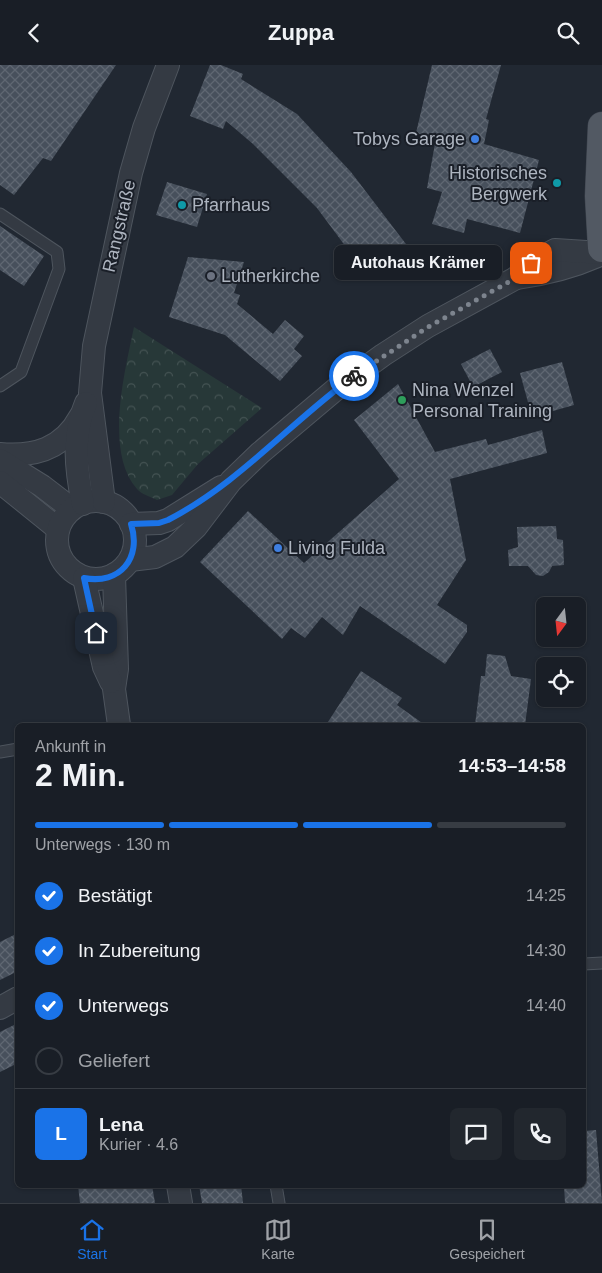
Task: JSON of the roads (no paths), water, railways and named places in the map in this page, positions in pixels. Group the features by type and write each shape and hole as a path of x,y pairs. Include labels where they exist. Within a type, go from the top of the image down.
{"main road":[{"path":"602,126 599,196 602,248"}],"street":[{"name":"Rangstraße","path":"86,505 90,393 96,334 129,180 144,128 168,65"},
{"path":"130,560 155,557 175,547 196,527 231,481 260,453 336,389 383,355 428,327 516,278 543,275 576,266 602,254"},
{"name":"Rangstraße","path":"86,505 76,467 80,416 90,393"},
{"path":"0,454 21,455 55,445 73,430 80,416"},
{"path":"0,460 42,485 86,505 120,510 131,524 135,541 130,560 114,575 94,580 84,578 66,567 60,558 56,539 58,529 86,505"},
{"path":"131,524 159,523 168,520 231,481"},
{"path":"0,483 58,529"},
{"path":"114,575 117,669 114,689 119,723"},
{"path":"84,578 104,667 114,689"},
{"path":"0,1008 15,1000"},
{"path":"178,1188 181,1203"}],"lane":[{"path":"0,214 56,252 59,269 21,372 0,386"},
{"path":"0,752 15,750"},
{"path":"586,964 602,963"},
{"path":"276,1188 279,1203"}],"place":[{"name":"Tobys Garage","path":"475,139"},
{"name":"Historisches Bergwerk","path":"557,183"},
{"name":"Pfarrhaus","path":"182,205"},
{"name":"Autohaus Krämer","path":"531,263"},
{"name":"Lutherkirche","path":"211,276"},
{"name":"Nina Wenzel Personal Training","path":"402,400"},
{"name":"Living Fulda","path":"278,548"}]}
